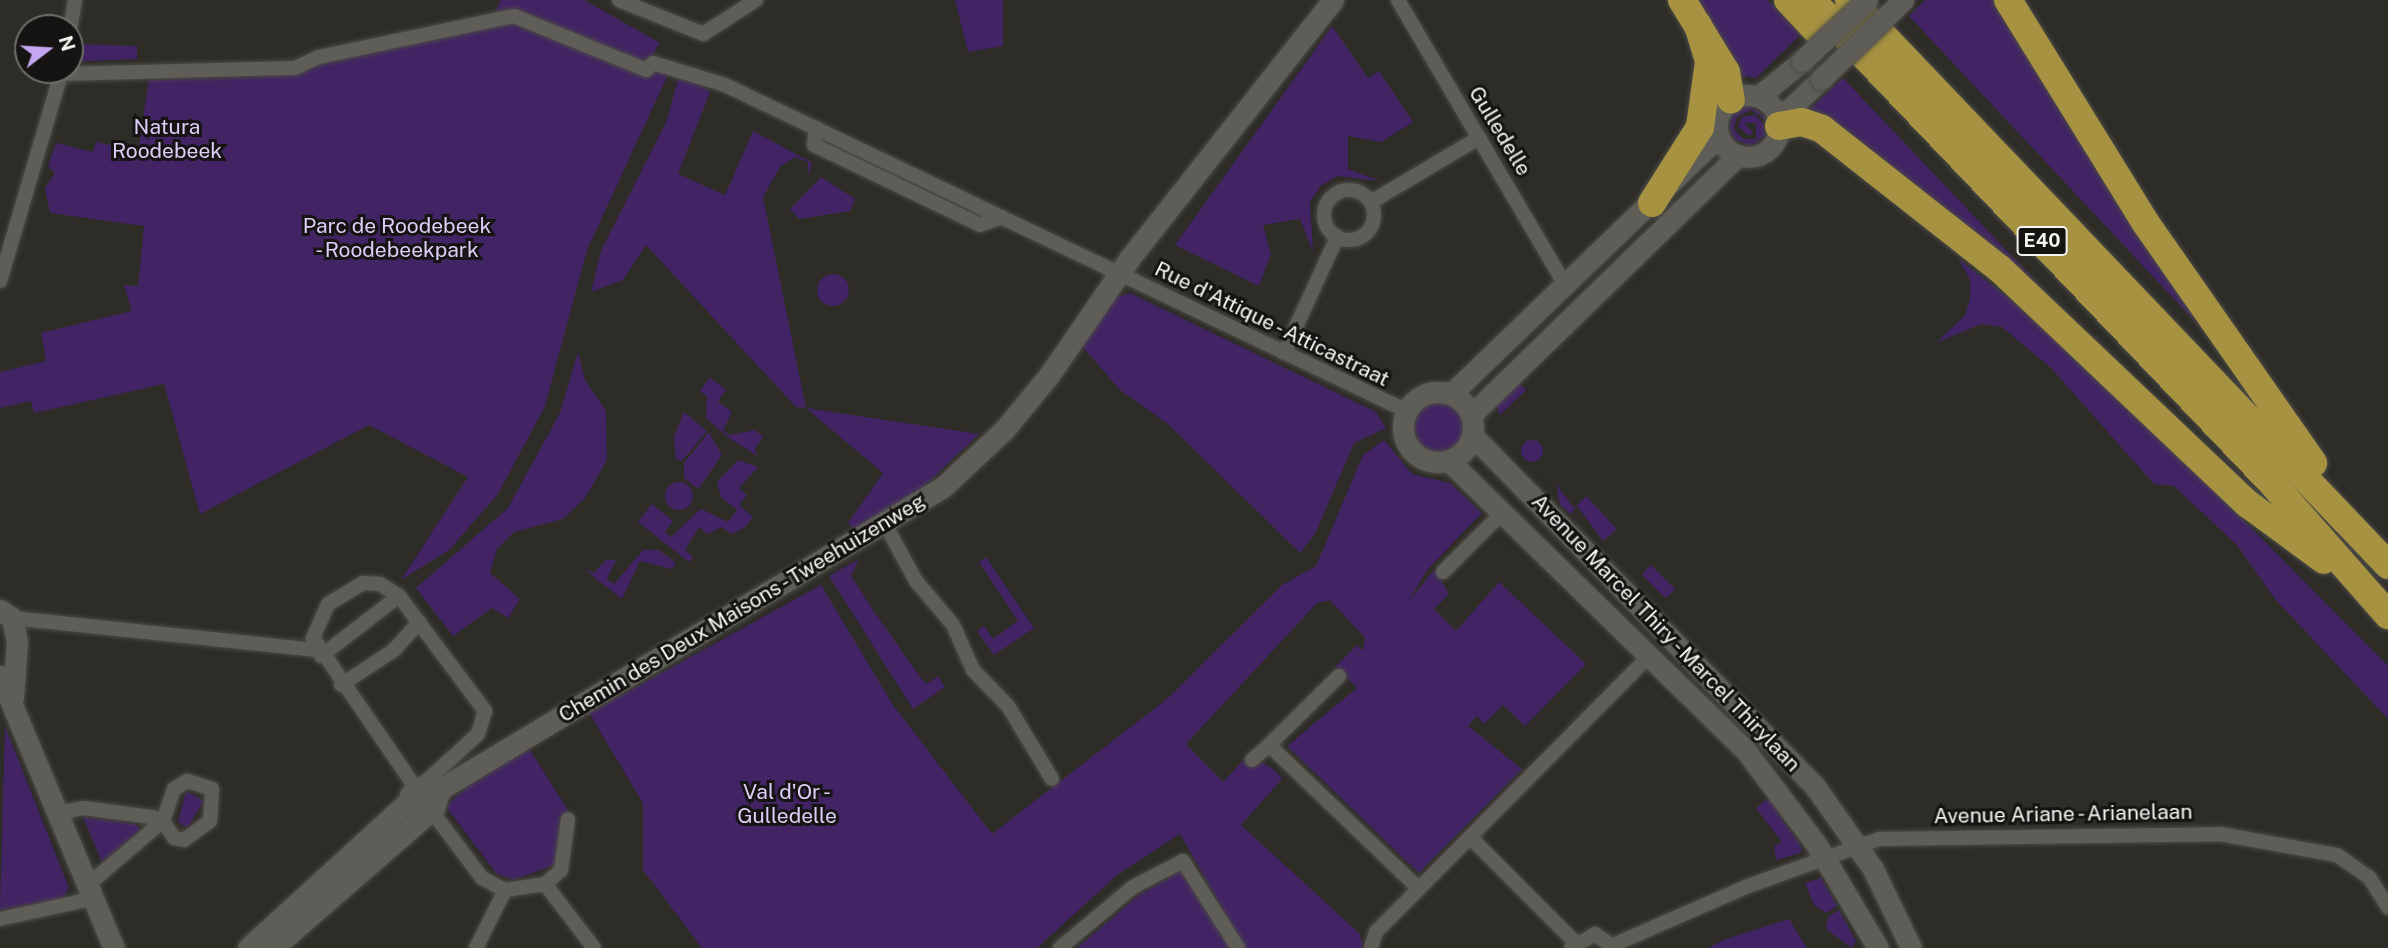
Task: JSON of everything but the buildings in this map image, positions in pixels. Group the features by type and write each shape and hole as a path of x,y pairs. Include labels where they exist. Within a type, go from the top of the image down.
{"highway":[{"path":"1682,0 1726,72 1731,100"},
{"name":"E40","path":"1788,0 2290,537 2355,582"},
{"name":"E40","path":"1811,0 2272,483 2355,582 2388,615"},
{"name":"E40","path":"1849,0 2388,565"},
{"name":"E40","path":"1870,0 2313,463 2388,545"},
{"path":"2008,0 2166,255 2270,393 2313,463"},
{"path":"1651,203 1700,127 1709,61 1698,26"},
{"path":"1779,123 1801,122 1822,129 2000,269 2290,537"}],"main road":[{"name":"Chemin des Deux Maisons - Tweehuizenweg","path":"248,948 423,797 886,526 943,487 1004,430 1119,274 1334,0"},
{"path":"1738,155 1719,136 1719,116 1731,100 1759,96 1870,0"},
{"path":"1719,136 1451,394 1429,393 1406,411 1403,432 1413,452 1434,462 1449,461 1472,425 1738,155 1767,151 1779,123 1903,0"},
{"path":"1759,96 1779,123"},
{"path":"1451,394 1472,425"},
{"name":"Avenue Marcel Thiry - Marcel Thirylaan","path":"1472,425 1738,701 1814,785 1878,948"},
{"name":"Avenue Marcel Thiry - Marcel Thirylaan","path":"1449,461 1651,654 1759,766 1842,854 1911,948"},
{"path":"0,645 9,619"},
{"path":"9,619 13,698"},
{"path":"0,676 13,698 57,813 59,835 91,891 114,948"},
{"name":"Chemin des Deux Maisons - Tweehuizenweg","path":"273,948 423,797"}],"street":[{"path":"619,0 703,34 756,0"},
{"name":"Gulledelle","path":"1398,0 1564,285"},
{"name":"Rue d'Attique - Atticastraat","path":"84,72 281,70 514,16 646,70 653,63 725,85 1406,411"},
{"path":"0,281 58,84"},
{"path":"1371,202 1479,138"},
{"path":"1354,190 1371,202 1375,216 1366,234 1337,237 1324,218 1331,197 1354,190"},
{"path":"1284,353 1337,237"},
{"path":"1443,572 1503,512"},
{"path":"886,526 916,581 953,625 978,678 1008,706 1052,779"},
{"path":"423,797 478,734 486,717 399,596 380,584 339,595 318,620 319,653 341,685 482,878 505,890 545,884 566,858 568,819"},
{"path":"9,619 319,653 399,596"},
{"path":"341,685 394,650 419,622"},
{"path":"1371,948 1376,932 1651,654"},
{"path":"1252,760 1339,676"},
{"path":"1269,745 1418,888"},
{"path":"0,919 91,891 163,821 83,808 57,813"},
{"name":"Avenue Ariane - Arianelaan","path":"1614,946 1748,886 1842,854 1879,838 2220,834 2337,855 2369,877 2388,908"},
{"path":"1470,837 1573,945 1595,934 1614,946"},
{"path":"1060,948 1133,887 1183,861 1238,948"},
{"path":"545,884 594,948"},
{"path":"476,948 505,890"}],"green space":[{"path":"501,0 584,0 660,43 646,66 512,11 492,17"},
{"path":"955,0 1003,0 1003,46 968,52"},
{"path":"1694,0 1767,0 1801,34 1756,78 1734,75"},
{"path":"1925,0 1995,0 2116,202 2204,331 1909,16"},
{"name":"Parc de Roodebeek - Roodebeekpark","path":"513,21 646,72 671,68 587,250 545,406 498,494 449,550 401,580 468,477 369,425 200,514 164,384 34,413 31,401 0,408 0,372 46,361 41,333 132,311 124,285 138,286 144,226 50,213 45,188 55,173 48,166 56,143 93,152 96,142 138,151 149,80 261,77"},
{"path":"1332,26 1368,78 1379,71 1413,122 1381,142 1348,136 1348,169 1380,181 1337,176 1321,186 1310,202 1313,252 1300,219 1263,225 1271,254 1259,286 1175,245"},
{"path":"84,44 137,46 137,59 84,61"},
{"path":"680,71 710,92 678,174 725,195 753,131 811,162 808,176 808,162 795,157 780,167 763,197 806,408 796,407 646,245 623,280 591,292 601,251 667,120"},
{"path":"1843,78 2099,348 1808,110"},
{"path":"1750,105 1769,121 1767,134 1764,119 1751,110 1737,117 1734,129 1743,139 1756,139 1756,123 1744,123 1753,132 1749,136 1738,126 1742,117 1755,115 1764,124 1765,136 1752,146 1734,139 1729,127 1732,114"},
{"path":"821,177 855,199 850,211 799,219 790,209"},
{"path":"1958,259 2069,344 2388,666 2388,719 2275,599 2237,545 2174,486 2154,484 2051,368 2002,327 1981,324 1936,343 1965,315 1970,299 1970,279"},
{"path":"833,274 844,279 849,290 844,301 833,306 822,301 817,290 822,279"},
{"path":"1130,293 1376,412 1386,428 1354,443 1315,534 1300,553 1168,424 1120,390 1082,346 1115,298"},
{"path":"578,352 585,380 606,411 607,460 585,498 563,519 514,532 497,549 490,573 520,599 508,618 492,608 453,636 416,588 508,508 560,413"},
{"path":"710,377 726,390 718,401 732,412 723,430 729,435 755,430 763,437 755,448 757,456 706,418 707,396 700,391"},
{"path":"1519,383 1526,390 1500,415 1496,406"},
{"path":"1440,402 1457,410 1465,427 1457,444 1440,452 1423,444 1415,427 1423,410"},
{"path":"806,408 979,434 919,491 855,530 848,523 883,473"},
{"path":"684,412 707,431 682,461 676,459 674,437"},
{"path":"709,432 722,455 698,489 684,478 684,463"},
{"name":"Val d'Or - Gulledelle","path":"1384,440 1412,474 1450,483 1482,513 1427,570 1408,602 1435,569 1449,594 1434,609 1456,631 1499,582 1586,664 1525,726 1503,705 1484,724 1477,716 1468,726 1522,769 1419,873 1287,746 1357,688 1336,666 1357,645 1363,651 1365,638 1330,600 1317,603 1186,744 1223,782 1248,755 1275,770 1282,779 1241,825 1360,934 1363,948 1245,948 1180,834 1117,875 1037,948 702,948 643,870 643,803 589,713 821,585 893,705 992,834 1167,699 1282,585 1316,566 1363,455"},
{"path":"1532,440 1540,443 1543,451 1540,459 1532,462 1524,459 1521,451 1524,443"},
{"path":"738,460 758,467 739,488 747,495 739,505 753,517 744,528 731,534 722,527 708,534 699,527 685,550 693,557 689,562 638,522 652,504 673,521 665,532 671,537 701,509 728,522 737,510 721,497 717,482"},
{"path":"679,482 689,486 693,496 689,506 679,510 669,506 665,496 669,486"},
{"path":"1556,484 1574,508 1586,496 1617,529 1603,541 1577,506 1571,514 1560,505"},
{"path":"643,550 659,550 676,563 672,569 640,561 622,599 584,569 594,573 606,560 616,560 607,579 614,584"},
{"path":"986,557 1034,628 994,655 977,631 984,626 993,639 1018,621 979,562"},
{"path":"859,559 851,576 875,613 921,678 927,684 938,676 945,687 913,709 829,576"},
{"path":"1651,565 1675,589 1666,598 1642,574"},
{"path":"5,726 69,888 63,898 0,910"},
{"path":"527,746 572,816 557,864 514,880 497,874 446,807 480,774"},
{"path":"186,791 204,801 187,828 178,822"},
{"path":"1768,798 1801,846 1801,853 1776,860 1774,846 1782,842 1756,808"},
{"path":"83,817 136,824 140,830 102,862"},
{"path":"1185,868 1232,948 1077,948 1139,895"},
{"path":"1821,878 1837,906 1826,913 1814,905 1805,883"},
{"path":"1839,910 1856,941 1852,948 1826,929 1828,917"},
{"path":"1789,919 1807,948 1708,948 1723,940"}],"park label":[{"name":"Natura Roodebeek","path":"167,139"}]}
